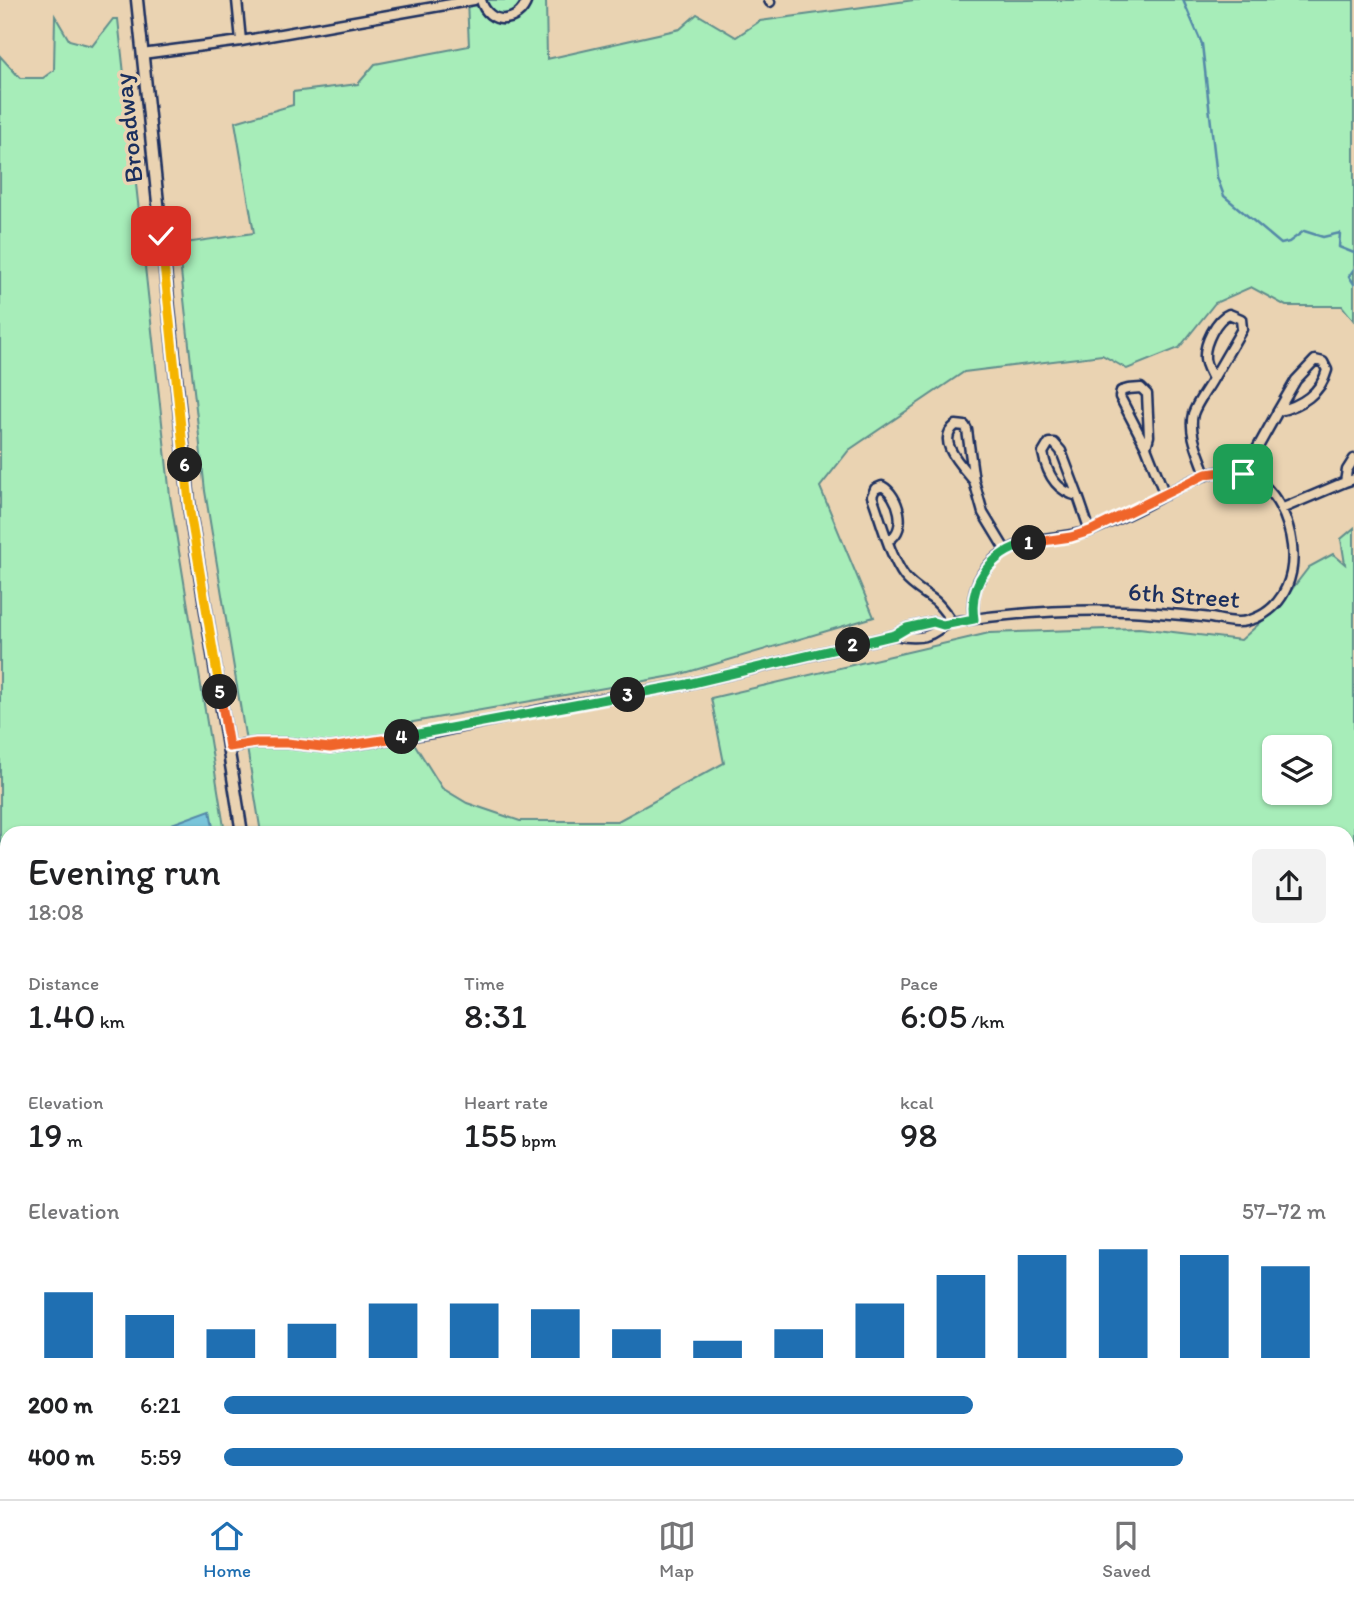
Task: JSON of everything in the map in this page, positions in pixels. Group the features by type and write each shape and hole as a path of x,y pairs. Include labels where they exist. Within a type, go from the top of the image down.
{"street":[{"name":"Broadway","path":"137,0 190,512 241,826"},
{"path":"237,0 241,40"},
{"path":"142,54 474,0"},
{"path":"481,0 487,12 500,19 514,17 525,7 527,0"},
{"path":"1206,474 1194,437 1192,420 1196,406 1213,379 1242,329 1241,319 1234,314 1229,313 1221,319 1207,344 1205,358 1213,379"},
{"path":"974,619 972,609 976,586 987,567 1006,551 1027,543 1071,537 1090,531 1206,474 1231,471 1243,474 1278,411 1296,380 1311,362 1323,362 1327,374 1313,395 1298,405 1278,411"},
{"path":"1146,447 1149,436 1147,394 1141,388 1124,390 1120,394 1122,402 1146,447 1166,495"},
{"path":"974,481 950,449 948,436 956,425 967,430 979,503 1006,551"},
{"path":"1078,496 1061,490 1052,478 1043,453 1049,443 1054,443 1061,451 1078,496 1090,531"},
{"path":"1281,509 1350,481 1347,470 1354,459"},
{"name":"6th Street","path":"229,747 256,743 287,743 330,748 438,732 545,709 688,684 895,635 907,628 933,622 943,625 1024,612 1075,611 1137,612 1249,621 1272,607 1280,598 1290,580 1294,548 1281,509 1266,488 1243,474"},
{"path":"889,540 898,534 901,523 889,491 884,486 879,486 872,496 889,540 903,575 936,602 953,622"}],"green space":[{"path":"467,0 546,0 547,59 680,29 697,14 736,37 760,21 914,0 1354,0 1354,321 1342,306 1286,306 1251,287 1215,303 1179,348 1127,369 1102,355 964,372 849,450 820,487 874,617 678,675 402,724 442,788 467,803 520,821 618,821 724,763 711,698 989,633 1139,628 1241,640 1279,606 1309,567 1333,554 1345,564 1341,539 1354,528 1354,826 260,826 205,491 178,244 254,233 235,122 293,105 293,92 358,84 375,64 469,46"},
{"path":"55,16 69,40 92,46 113,19 118,19 170,496 224,826 0,826 0,56 20,78 43,78 54,70"}],"water":[{"path":"210,810 213,826 172,826"}],"waterway":[{"path":"1183,0 1202,44 1217,177 1224,196 1281,244 1289,242 1304,231 1323,237 1340,233 1339,247 1354,253"},
{"path":"1354,269 1349,276 1354,284"}],"route":[{"path":"161,236 190,512 229,747 256,743 287,743 330,748 438,732 545,709 688,684 895,635 907,628 933,622 943,625 974,619 972,609 976,586 987,567 1006,551 1027,543 1071,537 1090,531 1206,474 1231,471 1243,474"}]}
